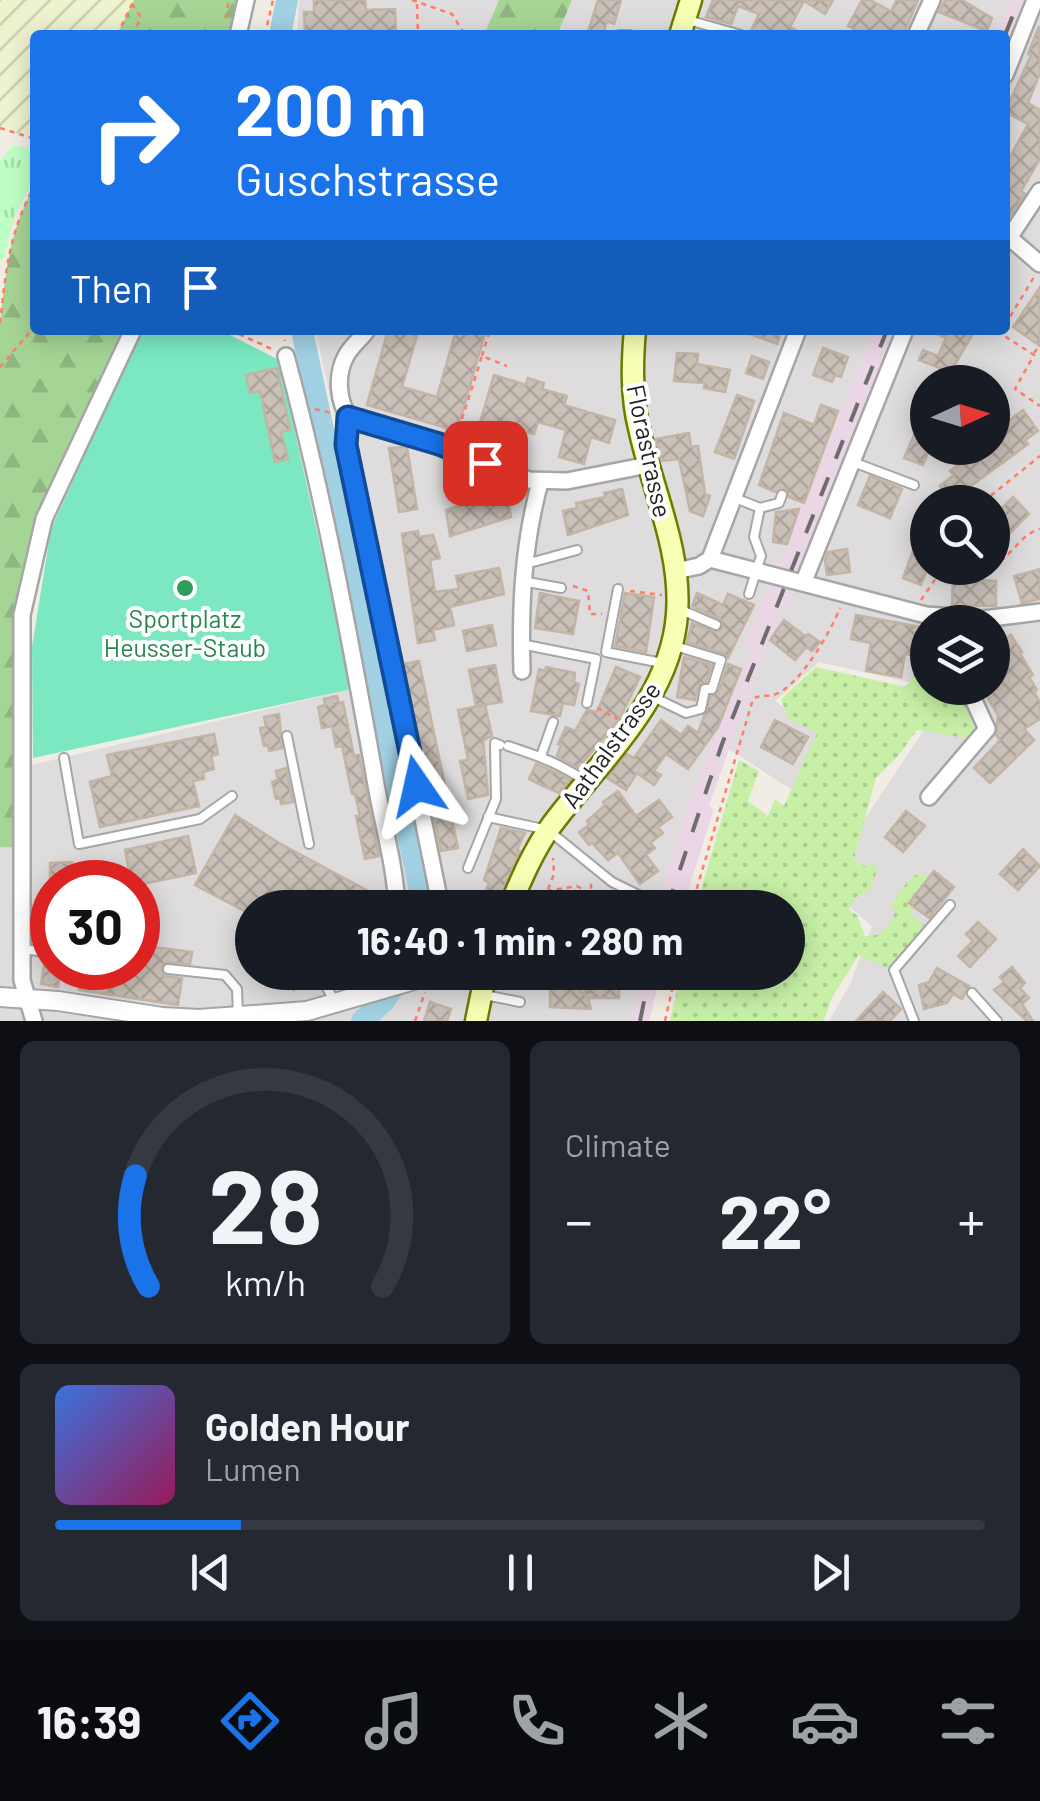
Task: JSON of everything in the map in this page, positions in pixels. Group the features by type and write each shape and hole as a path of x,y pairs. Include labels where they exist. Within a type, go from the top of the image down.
{"main road":[{"name":"Florastrasse","path":"635,335 634,398 676,571"},
{"name":"Aathalstrasse","path":"519,890 586,782 651,696 669,654 676,571"},
{"path":"476,1021 483,990"}],"street":[{"path":"239,30 246,0"},
{"path":"918,30 932,0"},
{"path":"1010,62 1035,0"},
{"path":"1010,232 1040,191"},
{"path":"1010,239 1040,266"},
{"path":"34,1021 22,980 22,615 44,518 131,335"},
{"path":"363,335 341,368 341,416 437,890"},
{"path":"676,571 710,559 796,335"},
{"path":"804,581 903,335"},
{"path":"286,356 301,406 358,680 395,890"},
{"path":"341,416 540,482 584,479 648,465"},
{"path":"522,671 522,581 540,482"},
{"path":"710,559 910,612"},
{"path":"1010,616 1040,612"},
{"path":"929,797 987,729 976,705"},
{"path":"0,997 181,1019 308,1016 375,990"}],"lane":[{"path":"685,18 725,30"},
{"path":"852,462 914,485"},
{"path":"735,498 760,508 779,503 782,494"},
{"path":"750,594 762,556 754,530 760,508"},
{"path":"533,562 577,550"},
{"path":"522,581 562,585"},
{"path":"618,589 606,652 722,660 712,689 706,689 701,709 686,713 651,696"},
{"path":"672,602 716,625"},
{"path":"521,644 596,659 588,702"},
{"path":"541,756 553,722"},
{"path":"286,736 310,844"},
{"path":"468,868 496,799 496,743 541,756 586,782"},
{"path":"64,758 79,844 200,819 232,796"},
{"path":"488,816 552,833 626,890"},
{"path":"914,1021 894,970 950,905"},
{"path":"23,949 30,950"},
{"path":"168,969 224,976 237,989 238,1017"},
{"path":"328,990 336,1003"},
{"path":"497,990 520,1002"},
{"path":"972,993 996,1021"}],"path":[{"path":"266,30 273,0"},
{"path":"417,30 414,1 452,14 462,30"},
{"path":"119,30 133,2"},
{"path":"133,2 140,16 137,30"},
{"path":"0,128 30,137"},
{"path":"0,323 6,267 17,218 30,194"},
{"path":"1010,316 1040,266"},
{"path":"0,366 30,332"},
{"path":"241,335 286,356"},
{"path":"453,450 488,335"},
{"path":"1003,335 1034,354"},
{"path":"1040,345 1015,390 1040,406"},
{"path":"482,356 507,366"},
{"path":"301,406 341,416"},
{"path":"1004,485 1040,456"},
{"path":"1010,553 1030,532 1040,529"},
{"path":"562,585 588,591 590,614 614,614"},
{"path":"618,589 672,602"},
{"path":"696,890 753,700 757,695 780,692 818,652 845,592"},
{"path":"588,702 623,722"},
{"path":"547,890 555,869 547,851 552,833"},
{"path":"591,890 591,880 598,872"},
{"path":"553,890 577,886 583,890"},
{"path":"410,990 415,1021"},
{"path":"665,1021 672,990"}],"shaded area":[{"path":"299,0 1010,0 998,30 297,30"},
{"path":"1010,0 1029,0 1010,48 1010,30 998,30"},
{"path":"1040,0 1040,1021 829,1021 851,982 872,926 822,883 941,705 1010,705 1010,605 910,605 909,682 819,662 775,701 820,736 795,792 729,749 767,642 794,590 895,335 1010,335 1010,51"},
{"path":"316,335 873,335 744,646 752,650 690,798 662,890 235,890 235,990 638,990 631,1021 0,1021 0,847 22,848 23,767 352,689 396,683"},
{"path":"873,335 895,335 794,590 767,642 709,806 714,809 688,890 662,890 690,798 751,651 744,646"},
{"path":"638,990 657,990 649,1021 631,1021"}],"green space":[{"path":"0,0 134,0 119,30 30,30 30,137 0,128"},
{"path":"134,0 246,0 239,30 119,30"},
{"path":"499,0 572,0 559,30 486,30"},
{"path":"12,146 30,148 30,187 14,218 3,261 0,260 0,161"},
{"path":"30,194 30,335 131,335 44,519 22,615 23,848 0,847 0,323 14,235"},
{"name":"Sportplatz Heusser-Staub","path":"140,335 230,335 279,360 352,689 33,758 32,647 51,529"},
{"path":"816,667 906,687 910,681 910,705 967,705 973,733 971,739 917,730 876,778 854,859 866,867 874,862 876,873 870,890 855,898 849,910 857,915 865,936 881,933 895,912 891,904 911,877 922,873 929,877 909,902 914,907 910,914 926,926 890,969 859,955 832,997 824,1021 670,1021 677,990 805,990 805,890 701,890 739,760 759,771 748,801 768,816 775,799 784,806 817,733 788,718 781,699"}],"building":[{"path":"314,0 365,0 366,10 395,9 396,30 305,30 304,12 314,12"},
{"path":"598,0 621,0 614,24 607,21 604,30 589,30"},
{"path":"713,0 833,0 825,14 804,1 790,27 796,30 751,30 759,14 738,6 731,24 706,17"},
{"path":"862,0 891,11 897,0 918,0 905,30 856,30 848,26"},
{"path":"945,0 962,0 992,18 984,30 939,12"},
{"path":"1039,26 1040,73 1028,103 1040,110 1040,159 1021,191 1025,194 1010,216 1010,157 1028,124 1010,115 1010,101 1031,55 1028,54"},
{"path":"1040,287 1040,346 1013,327"},
{"path":"387,335 417,335 402,387 437,397 455,335 485,335 457,431 367,405"},
{"path":"753,335 780,335 777,344"},
{"path":"939,335 972,335 955,365 932,365 919,360 923,350 938,356 946,338"},
{"path":"823,348 848,357 841,377 835,375 832,382 813,375"},
{"path":"677,353 698,354 697,364 730,370 725,392 704,388 705,383 674,381"},
{"path":"752,356 769,362 763,379 746,373"},
{"path":"277,368 290,430 281,432 288,459 275,462 260,391 250,393 246,375"},
{"path":"494,375 526,385 528,378 544,383 542,389 567,396 564,405 615,420 609,443 591,437 584,464 559,457 566,430 538,422 534,434 525,432 517,460 473,446"},
{"path":"737,395 754,401 734,459 715,452"},
{"path":"821,405 838,411 804,503 789,497 786,488 775,492 759,485 784,413 814,425"},
{"path":"1023,410 1038,431 1010,457 1010,426 1010,420"},
{"path":"689,433 691,447 698,446 705,494 710,496 703,516 690,511 679,459 662,461 656,439"},
{"path":"407,447 417,509 399,512 389,448"},
{"path":"958,465 999,465 972,485 941,485 954,475 950,471"},
{"path":"870,476 902,489 890,518 858,505"},
{"path":"622,489 628,515 568,535 563,511"},
{"path":"507,492 511,517 450,536 446,510"},
{"path":"1013,497 1029,514 1010,533"},
{"path":"799,509 787,544 773,542 776,512"},
{"path":"418,531 419,537 433,535 440,558 430,560 435,592 459,589 456,576 499,568 504,594 450,607 454,625 433,630 435,640 418,643 402,534"},
{"path":"847,549 850,572 827,575 828,552"},
{"path":"910,559 910,581 903,578"},
{"path":"1040,569 1040,599 1022,603 1014,576"},
{"path":"953,585 996,585 996,605 952,605"},
{"path":"540,593 579,601 573,634 535,628"},
{"path":"625,593 654,597 646,652 615,646"},
{"path":"697,593 723,605 728,594 754,605 728,658 687,642 692,623 716,632 723,627 720,619 692,606"},
{"path":"856,615 910,625 910,655 905,654 901,677 866,671 871,643 851,639"},
{"path":"784,620 820,642 812,651 806,647 795,660 770,640"},
{"path":"492,625 496,645 467,651 463,631"},
{"path":"1011,635 1033,675 1029,677 1037,690 1034,692 1040,702 1040,719 1024,729 1034,740 990,783 974,768 1000,740 996,735 998,715 992,705 1010,705"},
{"path":"684,657 712,665 695,700 677,697"},
{"path":"419,661 458,848 441,851 403,664"},
{"path":"728,664 741,669 718,727 688,769 666,754 654,771 661,775 654,785 637,773 626,790 607,778 627,754 634,758 661,720 681,735 688,726 698,733"},
{"path":"495,665 502,702 476,706 469,670"},
{"path":"546,667 575,673 574,682 579,684 574,705 563,703 560,716 531,711 539,669 545,671"},
{"path":"616,667 640,677 619,720 578,768 557,756 561,745 558,744 566,727 575,731 581,721 586,721 581,720 587,710 597,712"},
{"path":"337,696 339,703 343,702 354,756 359,755 379,856 365,859 356,816 360,816 342,746 336,747 332,726 322,728 318,707 325,705 324,699"},
{"path":"485,705 492,736 483,740 488,795 468,799 460,761 468,760 458,710"},
{"path":"279,714 282,748 269,751 260,728 266,727 264,717"},
{"path":"775,720 808,737 793,764 761,747"},
{"path":"214,734 218,754 211,756 214,769 203,772 204,779 193,781 199,806 100,827 90,782 112,776 107,755"},
{"path":"536,764 570,780 559,793 541,785 529,779"},
{"path":"286,768 293,802 281,804 272,782 278,780 276,771"},
{"path":"618,791 636,816 659,800 672,817 658,827 663,833 650,843 655,848 646,855 658,871 640,884 618,853 608,860 579,832 590,824 587,821 605,805 603,802"},
{"path":"906,811 925,826 903,852 885,837"},
{"path":"235,815 366,890 235,890 235,906 195,885"},
{"path":"501,828 525,833 504,890 486,890 489,883 484,880"},
{"path":"188,836 196,873 160,880 160,860 127,860 125,850"},
{"path":"1023,849 1040,866 1018,890 1000,874"},
{"path":"934,871 954,887 929,918 909,903"},
{"path":"978,922 996,939 970,967 958,956 973,941 966,934"},
{"path":"160,948 192,952 190,964 168,962 161,967 164,976 182,978 178,1005 79,990 160,990"},
{"path":"1012,967 1025,983 1020,988 1029,998 1022,1004 1033,1021 1027,1021 994,990 1004,982 1000,977"},
{"path":"937,968 969,986 962,999 953,994 947,1003 924,1009 919,985 929,982"},
{"path":"550,990 580,990 585,995 585,990 619,990 619,998 588,998 591,1009 550,1007"},
{"path":"883,992 901,1009 890,1021 856,1021"},
{"path":"430,1002 451,1009 447,1021 424,1021"}],"waterway":[{"path":"281,30 287,0"},
{"path":"303,335 420,890"},
{"path":"362,1021 392,990"}],"railway":[{"path":"1007,30 1019,0"},
{"path":"673,890 722,744 885,335"},
{"path":"640,1021 646,990"}],"place":[{"name":"Sportplatz Heusser-Staub","path":"185,588"}],"route":[{"path":"417,786 346,445 348,417 439,444 485,463"}]}
